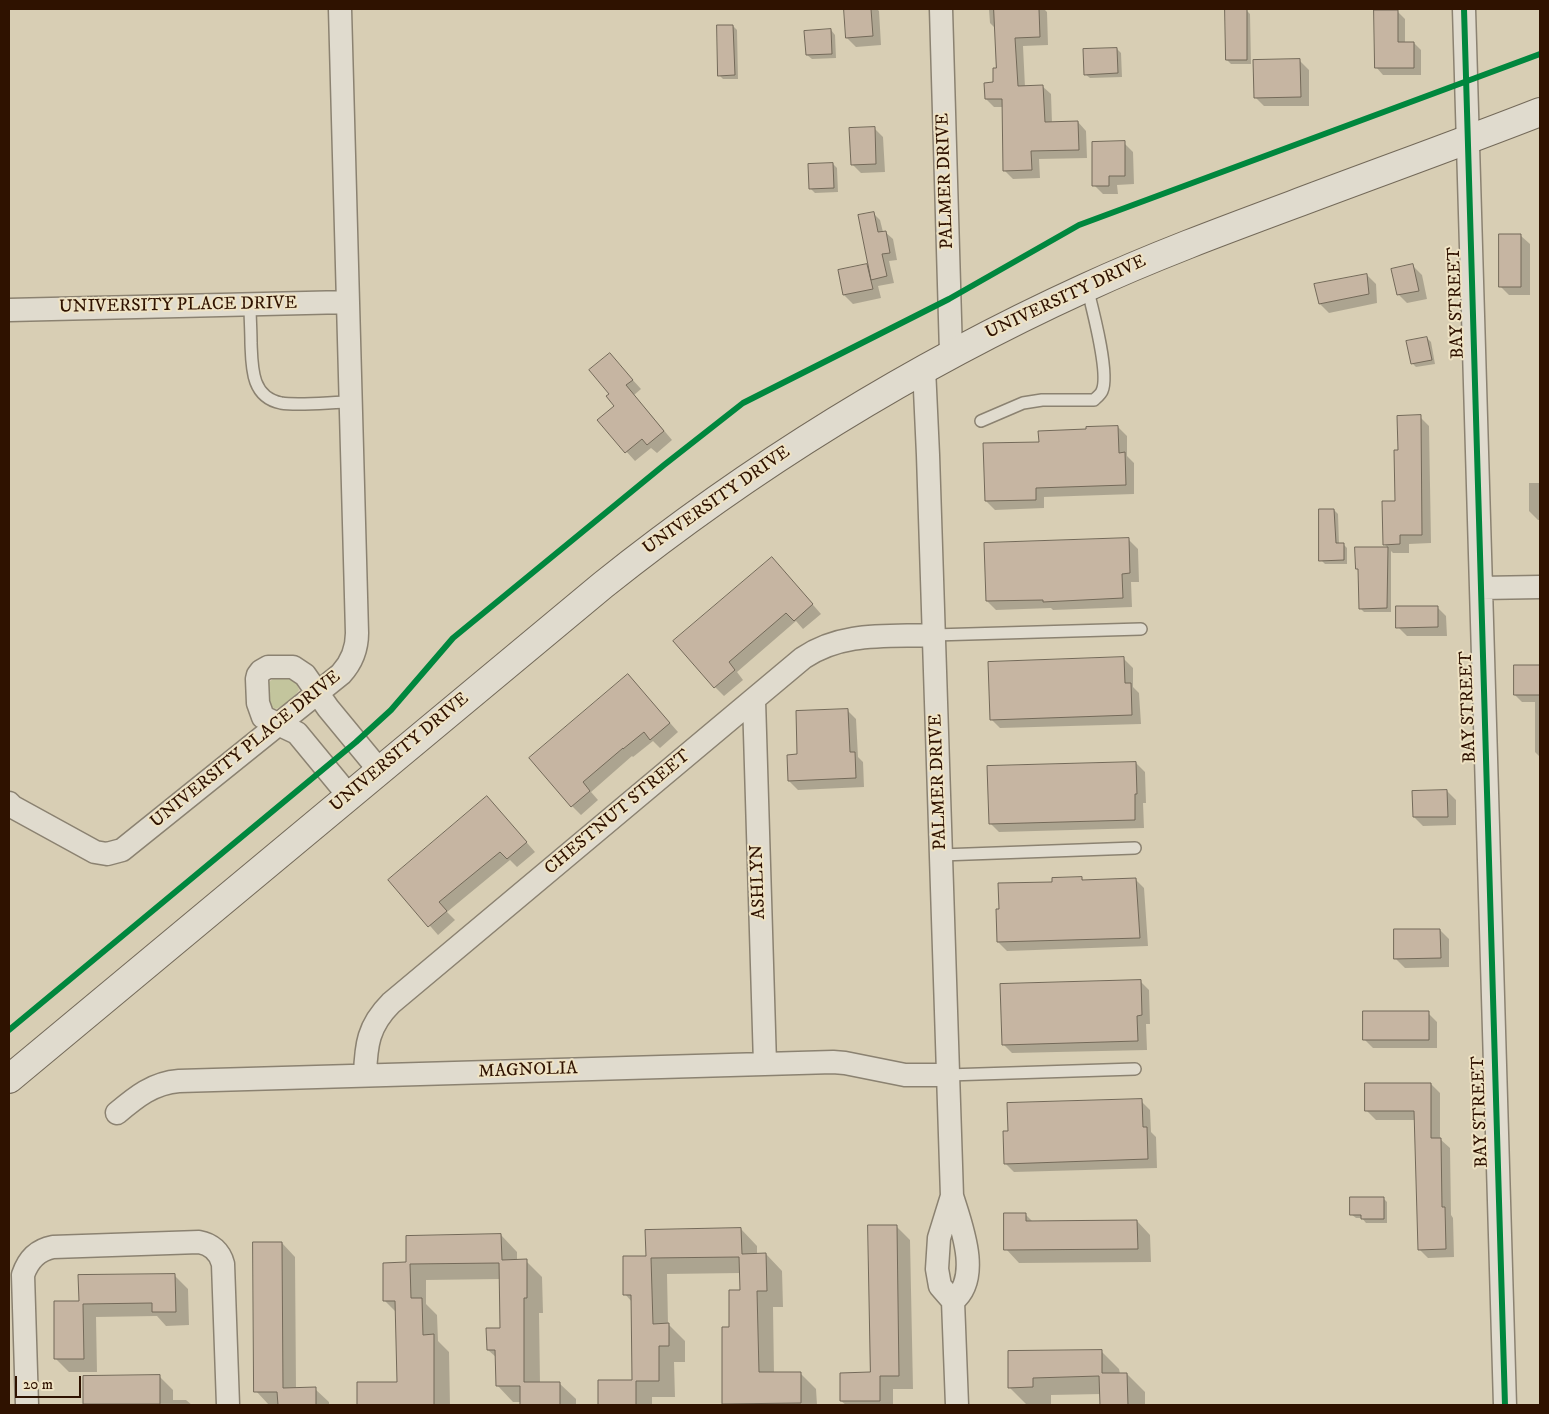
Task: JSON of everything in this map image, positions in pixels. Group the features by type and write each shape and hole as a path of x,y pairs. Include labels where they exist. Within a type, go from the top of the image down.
{"main road":[{"name":"UNIVERSITY DRIVE","path":"9,1079 603,585 687,520 803,440 951,353 1087,286 1240,224 1540,112"}],"street":[{"name":"UNIVERSITY PLACE DRIVE","path":"9,803 95,852 115,853 127,848 345,670 354,655 356,644 351,402 340,9"},
{"name":"PALMER DRIVE","path":"941,9 951,353"},
{"name":"BAY STREET","path":"1464,9 1505,1405"},
{"name":"UNIVERSITY PLACE DRIVE","path":"9,310 348,302"},
{"name":"PALMER DRIVE","path":"924,368 952,1196 965,1238 967,1268 965,1286 961,1294 954,1301 940,1286 937,1269 939,1238 952,1196"},
{"path":"1481,588 1540,587"},
{"name":"CHESTNUT STREET","path":"365,1076 366,1053 371,1029 376,1020 391,1003 803,658 826,644 853,638 934,635"},
{"path":"349,796 298,733 263,717 258,709 257,679 260,671 268,667 293,667 304,675 328,708 380,770"},
{"name":"ASHLYN","path":"754,700 765,1064"},
{"name":"MAGNOLIA","path":"117,1113 141,1093 169,1081 840,1062 905,1076 948,1075"},
{"path":"27,1405 24,1275 27,1265 33,1256 42,1250 53,1247 199,1242 209,1245 216,1251 223,1264 228,1405"},
{"path":"954,1301 957,1405"}],"lane":[{"path":"981,421 1023,403 1042,400 1094,400 1102,391 1104,377 1100,343 1087,286"},
{"path":"250,305 252,371 255,382 262,393 280,403 351,402"},
{"path":"934,635 1140,629"},
{"path":"941,855 1135,848"},
{"path":"948,1075 1135,1069"}],"green space":[{"path":"285,675 296,682 299,690 285,704 274,709 268,703 267,684 274,678"}],"building":[{"path":"844,9 871,9 873,36 846,38"},
{"path":"994,9 1039,9 1040,37 1015,38 1018,86 1043,85 1045,122 1078,121 1079,150 1031,151 1032,170 1003,171 1002,99 985,99 984,83 993,82 993,68 996,68"},
{"path":"1225,9 1247,9 1247,60 1226,60"},
{"path":"1374,10 1398,10 1398,42 1414,42 1414,68 1375,68"},
{"path":"717,25 733,25 735,75 718,76"},
{"path":"831,29 832,54 806,55 804,31"},
{"path":"1117,48 1118,73 1084,75 1083,49"},
{"path":"1300,59 1301,97 1254,98 1253,60"},
{"path":"875,127 876,164 851,165 849,128"},
{"path":"1125,141 1125,176 1109,176 1109,186 1092,186 1092,142"},
{"path":"833,163 834,188 809,189 808,164"},
{"path":"874,212 878,232 886,231 890,253 882,254 887,276 871,280 858,215"},
{"path":"1499,234 1521,234 1521,287 1499,287"},
{"path":"867,264 873,289 843,295 838,270"},
{"path":"1413,264 1419,291 1397,295 1391,269"},
{"path":"1367,274 1369,294 1319,304 1314,284"},
{"path":"1427,337 1432,360 1411,364 1406,341"},
{"path":"610,353 633,380 626,385 664,431 647,445 642,439 625,453 597,420 614,406 606,396 609,394 589,370"},
{"path":"1421,415 1422,535 1400,535 1400,544 1383,545 1382,501 1395,501 1394,450 1398,450 1397,416"},
{"path":"1118,426 1119,453 1125,452 1126,485 1036,488 1036,500 985,501 983,443 1039,442 1038,431"},
{"path":"1319,509 1334,509 1336,543 1344,543 1344,560 1319,561"},
{"path":"1129,538 1130,573 1122,574 1123,598 1043,602 1043,600 986,601 984,543"},
{"path":"1355,547 1388,547 1387,608 1359,609 1358,569 1356,569"},
{"path":"772,557 813,604 794,621 786,613 729,662 735,670 714,688 673,641"},
{"path":"1396,606 1438,606 1438,627 1396,628"},
{"path":"1124,657 1125,683 1131,683 1132,715 990,720 988,662"},
{"path":"1514,665 1540,665 1540,695 1514,695"},
{"path":"628,674 670,723 650,740 644,732 623,748 583,782 590,791 571,807 529,758"},
{"path":"848,709 850,752 855,752 856,778 788,781 787,755 797,754 796,711"},
{"path":"1136,762 1137,794 1135,794 1135,820 989,824 987,766"},
{"path":"1447,790 1448,817 1413,817 1412,791"},
{"path":"487,796 527,842 507,859 500,852 439,902 447,911 428,927 388,880"},
{"path":"1082,877 1082,880 1136,878 1140,938 997,942 996,909 999,909 998,883 1052,882 1052,878"},
{"path":"1394,929 1440,929 1441,958 1394,959"},
{"path":"1141,980 1142,1015 1137,1016 1138,1041 1002,1045 1000,984"},
{"path":"1363,1011 1429,1011 1429,1040 1363,1040"},
{"path":"1365,1083 1431,1083 1431,1138 1441,1138 1442,1207 1445,1207 1446,1249 1418,1250 1414,1111 1365,1111"},
{"path":"1142,1099 1143,1127 1147,1127 1148,1159 1004,1164 1003,1131 1008,1131 1007,1103"},
{"path":"1350,1197 1384,1197 1384,1219 1361,1219 1361,1215 1350,1215"},
{"path":"1004,1213 1026,1213 1026,1221 1137,1220 1138,1249 1004,1250"},
{"path":"868,1225 897,1225 899,1376 880,1376 880,1401 840,1401 840,1373 870,1372"},
{"path":"741,1228 742,1254 766,1253 767,1291 757,1291 759,1372 801,1372 801,1403 722,1404 722,1327 729,1327 729,1290 740,1290 739,1257 651,1258 653,1324 669,1323 669,1346 659,1346 659,1381 636,1381 636,1405 598,1405 598,1380 632,1380 631,1295 623,1295 623,1256 646,1256 645,1230"},
{"path":"501,1234 502,1260 527,1259 527,1298 524,1298 524,1382 560,1382 560,1405 520,1405 520,1386 496,1386 495,1350 487,1350 486,1328 500,1328 499,1263 410,1264 411,1298 422,1298 423,1335 434,1334 434,1405 357,1405 357,1382 397,1382 395,1301 383,1301 383,1263 406,1262 406,1236"},
{"path":"253,1242 282,1242 283,1388 316,1387 316,1405 278,1405 277,1392 254,1392"},
{"path":"175,1274 176,1312 152,1312 152,1303 83,1304 84,1359 54,1359 54,1301 79,1301 78,1275"},
{"path":"1102,1350 1102,1373 1127,1373 1128,1405 1100,1405 1099,1376 1033,1378 1033,1387 1008,1388 1008,1351"},
{"path":"160,1375 160,1404 83,1404 83,1376"}],"cycle path":[{"path":"1464,9 1505,1405"},
{"path":"9,1030 356,742 391,710 453,638 664,465 743,403 949,299 1079,225 1540,54"}]}
